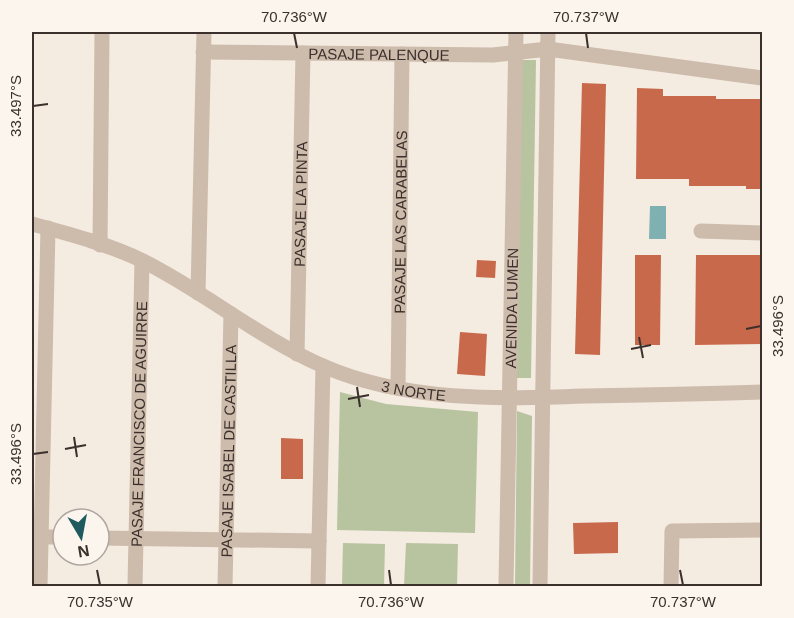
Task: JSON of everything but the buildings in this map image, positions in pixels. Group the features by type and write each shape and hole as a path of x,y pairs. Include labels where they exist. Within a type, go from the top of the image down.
{"street":[{"path":"100,244 102,32"},
{"path":"198,293 204,32"},
{"name":"AVENIDA LUMEN","path":"506,586 516,32"},
{"path":"540,586 548,32"},
{"name":"PASAJE PALENQUE","path":"203,52 493,55 548,49 762,78"},
{"name":"PASAJE LA PINTA","path":"297,354 303,53"},
{"name":"PASAJE LAS CARABELAS","path":"398,388 402,54"},
{"name":"3 NORTE","path":"32,224 100,244 142,261 198,293 266,338 323,366 358,379 450,396 508,398 762,392"},
{"path":"40,586 36,537 48,228"},
{"path":"701,231 762,233"},
{"name":"PASAJE FRANCISCO DE AGUIRRE","path":"135,586 142,261"},
{"name":"PASAJE ISABEL DE CASTILLA","path":"225,586 231,314"},
{"path":"318,586 323,366"},
{"path":"671,586 672,531 762,530"},
{"path":"111,538 319,541"}],"green space":[{"path":"521,60 536,60 531,378 516,378"},
{"path":"340,392 386,404 478,412 475,533 337,530"},
{"path":"517,411 532,416 530,586 515,586"},
{"path":"343,543 385,544 384,586 342,586"},
{"path":"406,543 458,544 457,586 404,586"}],"water":[{"path":"650,206 666,206 666,239 649,239"}]}
